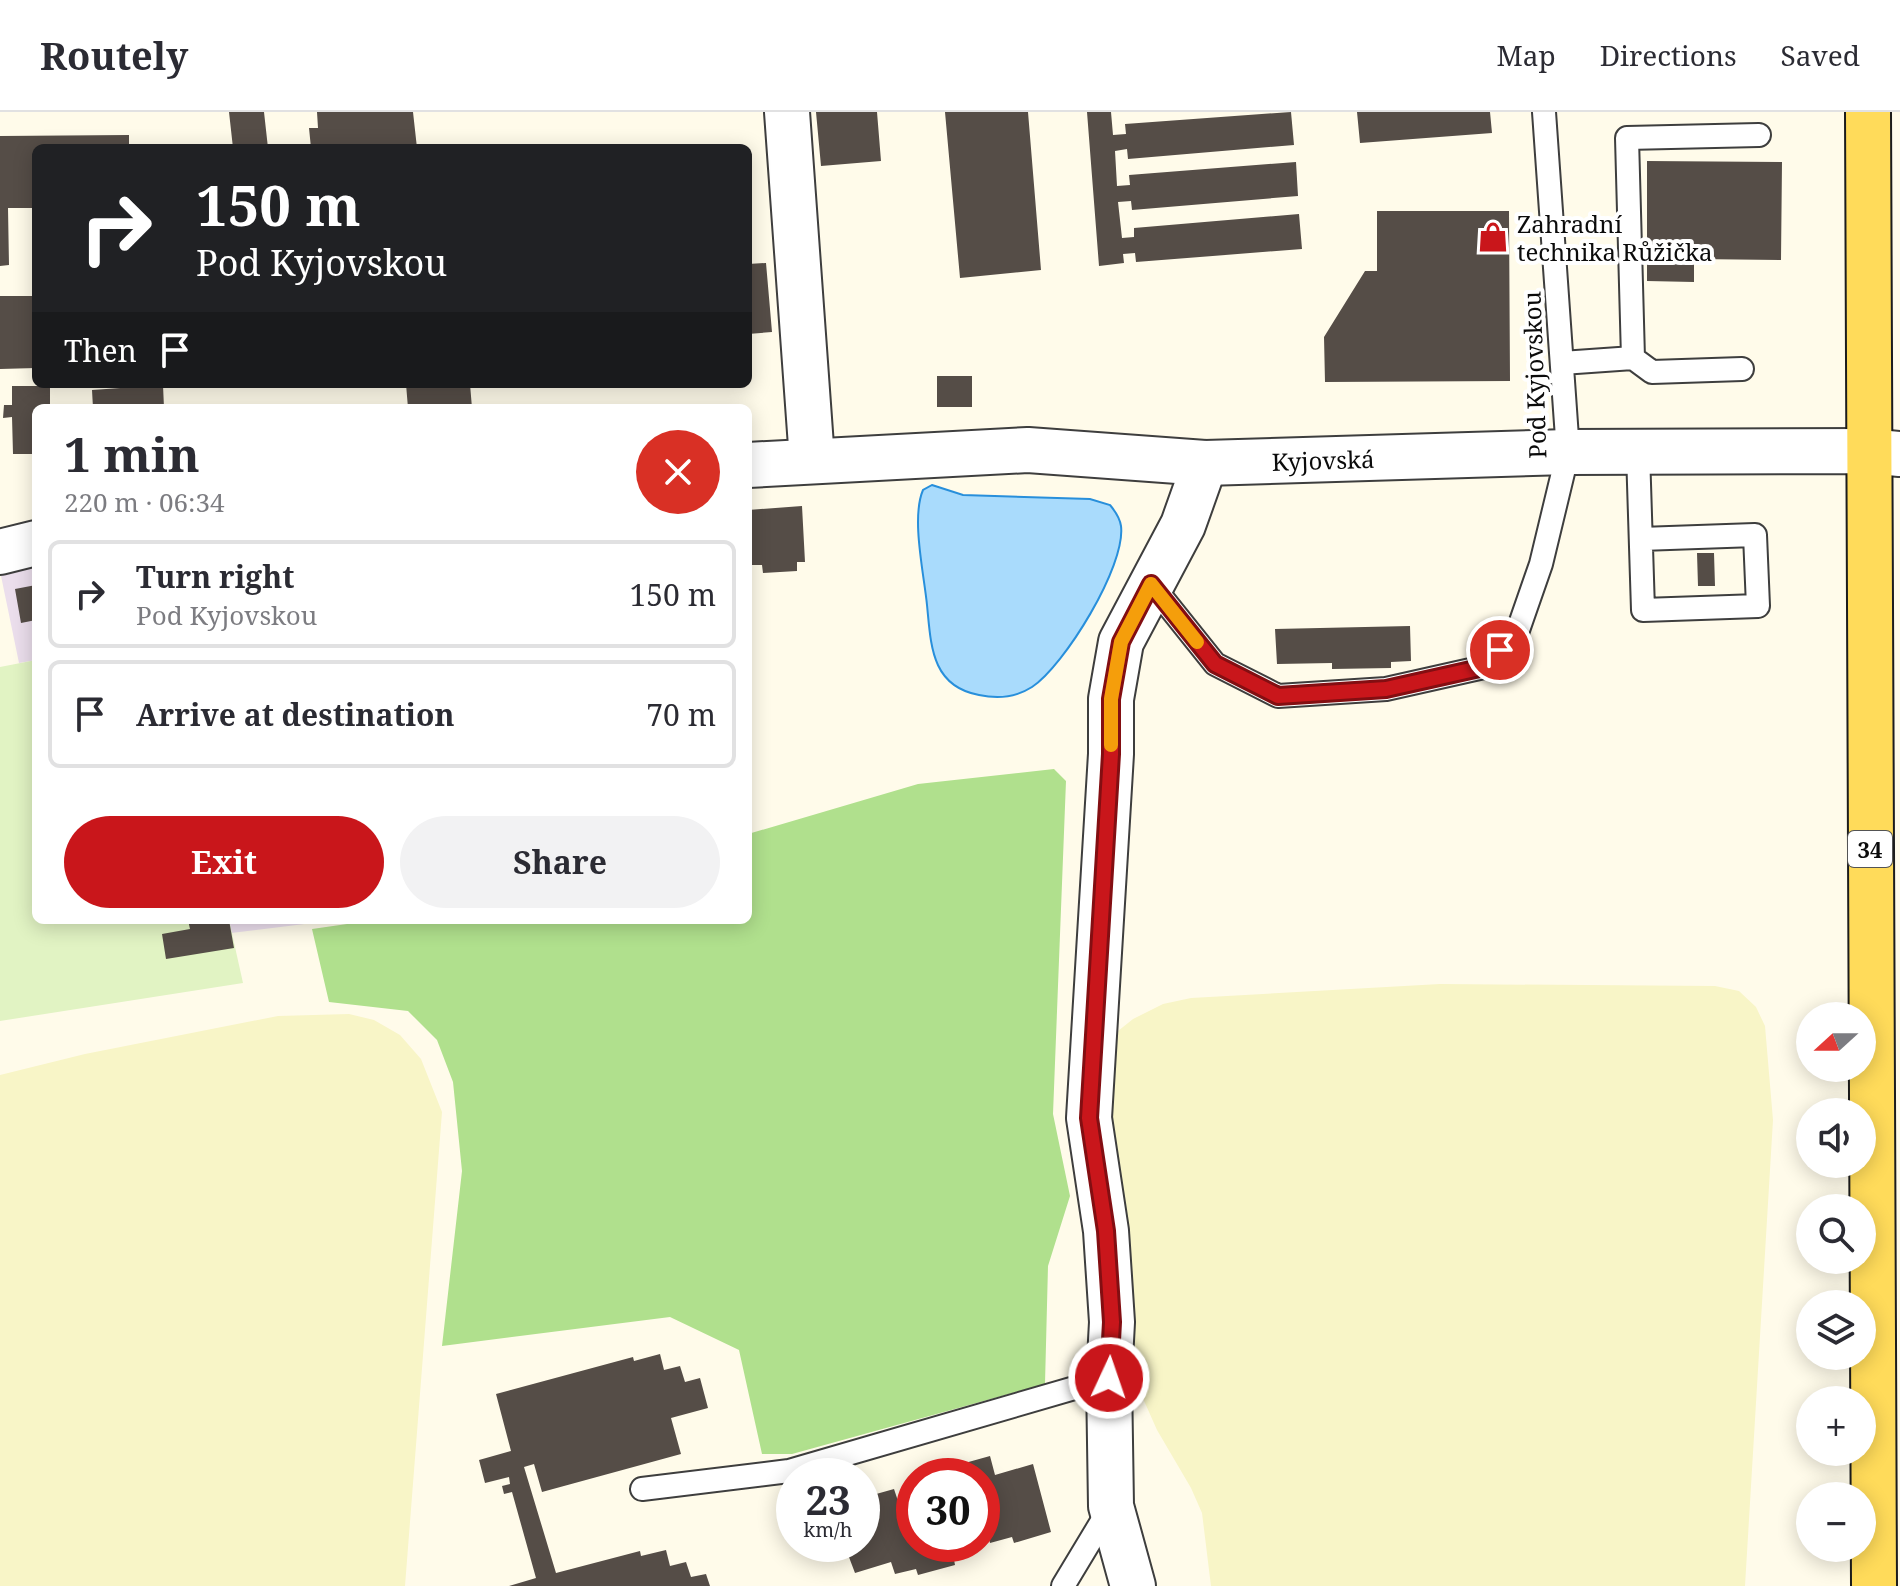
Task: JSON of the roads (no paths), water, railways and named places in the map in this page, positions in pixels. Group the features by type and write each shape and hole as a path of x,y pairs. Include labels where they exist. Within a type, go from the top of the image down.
{"main road":[{"name":"34","path":"1868,112 1884,453 1874,1586"}],"street":[{"path":"787,112 812,460"},
{"name":"Kyjovská","path":"752,465 1028,450 1205,463 1568,452 1884,453"},
{"path":"1133,1586 1111,1506 1109,1378 1112,1322 1106,1231 1089,1118 1111,754 1111,699 1121,642 1183,525 1205,463"},
{"path":"0,552 32,544"}],"lane":[{"name":"Pod Kyjovskou","path":"1151,584 1215,664 1278,696 1386,689 1484,667 1517,633 1541,564 1568,452 1544,112"},
{"path":"1633,358 1627,138 1759,135"},
{"path":"1562,363 1633,358 1652,372 1742,369"},
{"path":"1638,452 1643,610 1758,606 1755,535 1641,539"},
{"path":"642,1489 789,1471 1109,1378"},
{"path":"1063,1586 1111,1506"}],"water":[{"path":"932,485 963,495 1090,499 1110,505 1118,518 1120,544 1114,565 1090,614 1060,659 1026,691 999,697 963,690 951,683 936,662 918,531 923,490"}],"place":[{"name":"Zahradní technika Růžička","path":"1493,237"}]}
